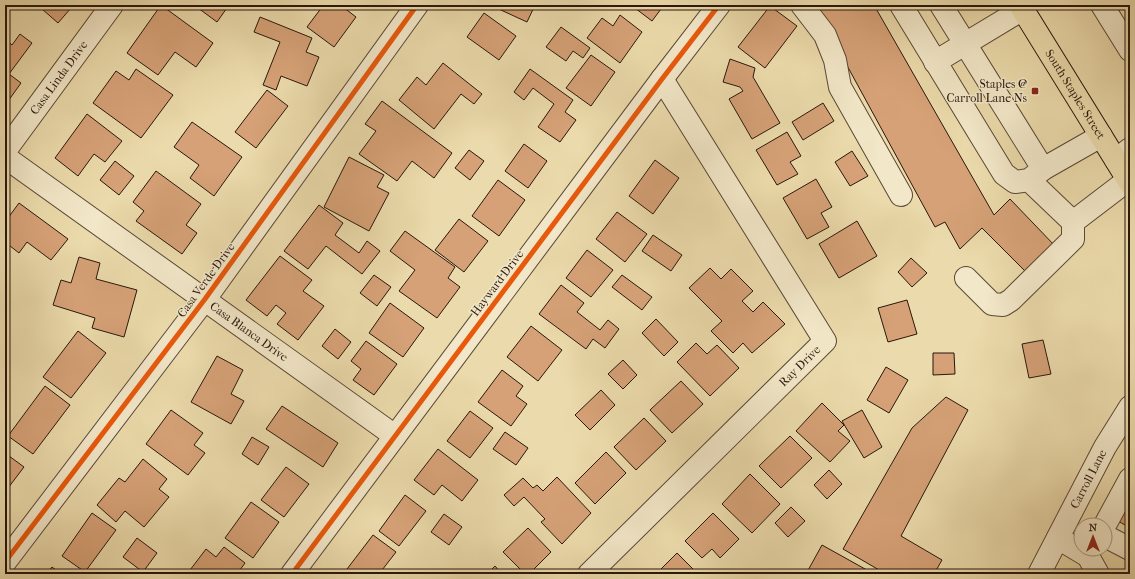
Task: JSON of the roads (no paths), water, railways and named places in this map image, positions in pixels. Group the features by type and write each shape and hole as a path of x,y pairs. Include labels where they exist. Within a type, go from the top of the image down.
{"main road":[{"name":"South Staples Street","path":"1022,7 1101,136 1123,154 1129,182"}],"street":[{"name":"Casa Linda Drive","path":"5,151 112,5"},
{"name":"Casa Verde Drive","path":"5,562 205,299 417,5"},
{"name":"Hayward Drive","path":"292,574 719,5"},
{"path":"802,5 825,35 835,60 840,87 901,195"},
{"path":"901,5 1004,174 1014,182 1036,175 1101,136"},
{"path":"941,5 965,44 1036,175 1073,222 1073,239 1011,300 1003,305 992,304 966,278"},
{"path":"1102,5 1130,50"},
{"path":"935,62 1022,7"},
{"name":"Ray Drive","path":"589,574 825,341 662,79"},
{"name":"Casa Blanca Drive","path":"5,157 395,436"},
{"path":"1073,222 1129,182"},
{"name":"Carroll Lane","path":"1039,574 1105,447 1128,413"},
{"path":"1109,517 1130,479"},
{"path":"1058,538 1092,560"},
{"path":"1113,540 1130,550"}],"place":[{"name":"Staples @ Carroll Lane Ns","path":"1035,91"}]}
